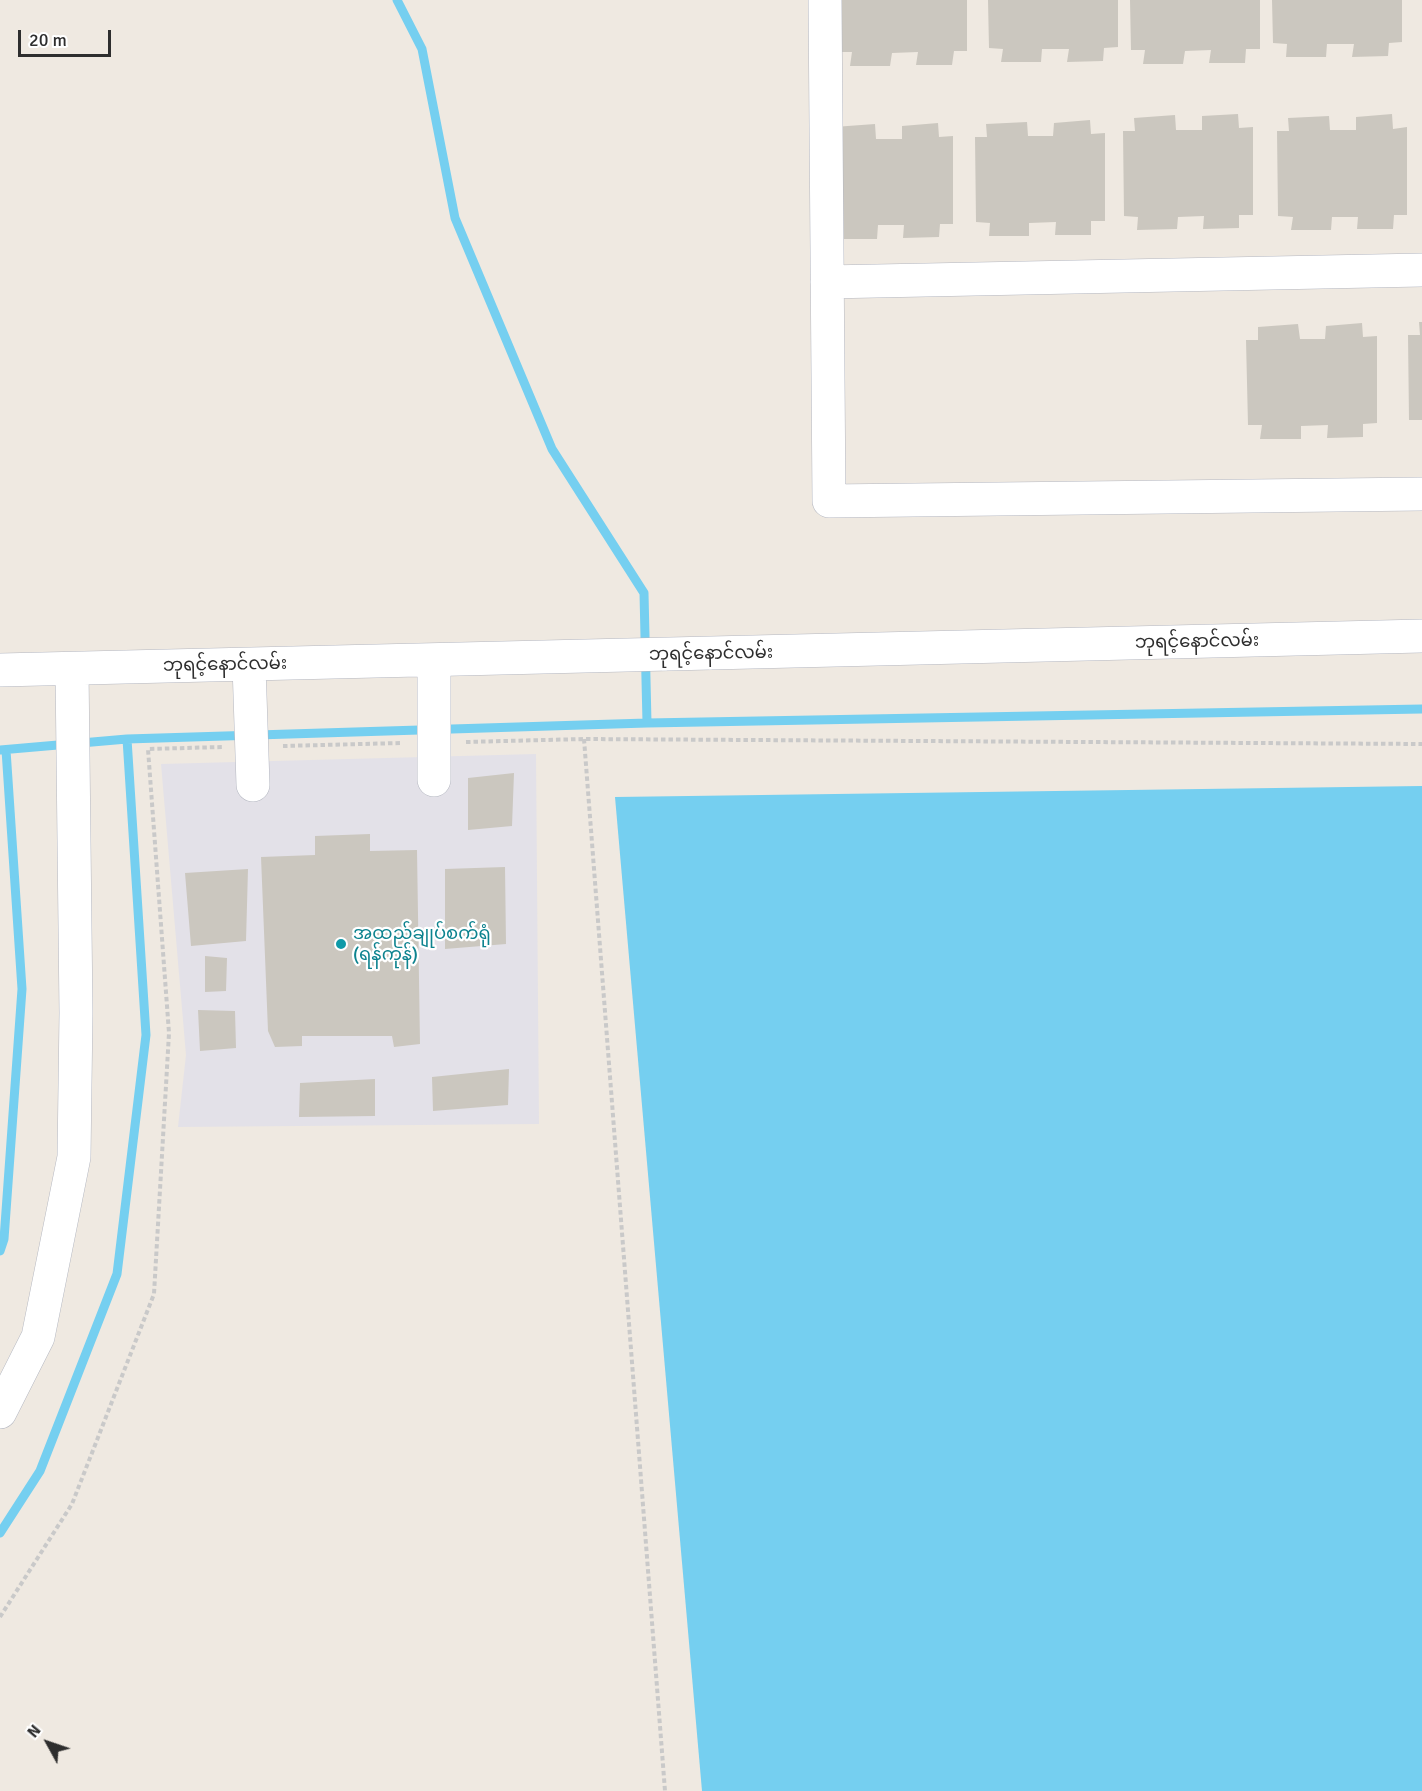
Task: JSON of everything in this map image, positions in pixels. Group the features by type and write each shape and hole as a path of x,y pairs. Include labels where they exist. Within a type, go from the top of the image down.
{"street":[{"path":"825,0 829,501 1422,494"},
{"path":"827,282 1422,270"},
{"name":"ဘုရင့်နောင်လမ်း","path":"0,670 1422,636"},
{"path":"434,661 434,780"},
{"path":"249,665 254,785"},
{"path":"0,1412 38,1337 74,1157 76,1013 72,669"}],"path":[{"path":"454,742 584,739 1422,744"},
{"path":"584,739 665,1791"},
{"path":"277,746 407,743"},
{"path":"0,1617 72,1504 154,1294 169,1033 148,749 230,747"}],"shaded area":[{"path":"536,754 539,1124 178,1127 186,1055 161,764"}],"water":[{"path":"1422,786 1422,1791 702,1791 615,797"}],"building":[{"path":"837,0 967,0 967,51 954,51 952,65 916,65 918,52 892,53 890,66 850,66 852,52 838,52"},
{"path":"988,0 1118,0 1118,47 1104,48 1103,61 1067,62 1069,49 1042,49 1041,62 1001,62 1003,49 989,48"},
{"path":"1130,0 1260,0 1260,49 1246,49 1245,63 1209,63 1211,50 1185,51 1183,64 1143,64 1145,50 1131,50"},
{"path":"1272,0 1402,0 1402,42 1389,43 1388,56 1352,57 1354,44 1327,44 1326,57 1286,57 1287,44 1273,43"},
{"path":"1238,114 1239,128 1253,127 1253,215 1239,215 1239,228 1203,229 1204,216 1178,217 1177,229 1137,230 1138,217 1124,216 1123,131 1135,131 1134,118 1175,115 1176,130 1202,130 1202,116"},
{"path":"1392,114 1393,129 1407,127 1407,215 1394,215 1393,229 1357,229 1358,217 1332,217 1331,230 1291,230 1293,217 1278,216 1277,131 1289,131 1288,118 1329,116 1330,130 1356,130 1356,117"},
{"path":"1090,120 1091,134 1105,133 1105,221 1091,221 1091,235 1055,235 1056,222 1029,223 1029,236 989,236 990,223 976,222 975,137 987,137 986,124 1027,122 1028,136 1053,136 1054,123"},
{"path":"938,123 939,137 953,136 953,224 940,224 939,237 903,238 904,225 878,225 877,239 837,239 834,127 875,124 876,139 902,139 902,126"},
{"path":"1419,322 1422,322 1422,420 1409,420 1408,335 1420,335"},
{"path":"1362,323 1363,337 1377,336 1377,423 1363,424 1363,437 1327,438 1328,425 1301,426 1301,439 1260,439 1262,425 1248,425 1246,340 1258,340 1258,327 1298,324 1300,339 1325,339 1326,326"},
{"path":"514,773 512,826 468,830 468,778"},
{"name":"အထည်ချုပ်စက်ရုံ (ရန်ကုန်)","path":"370,834 370,851 417,850 420,1044 394,1047 392,1036 302,1036 302,1046 275,1047 268,1031 261,857 315,855 315,836"},
{"path":"505,867 506,944 445,949 445,869"},
{"path":"248,869 246,941 191,946 185,873"},
{"path":"205,956 227,958 226,991 205,992"},
{"path":"198,1010 235,1011 236,1048 200,1051"},
{"path":"509,1069 508,1105 433,1111 432,1077"},
{"path":"375,1079 375,1116 299,1117 300,1083"}],"waterway":[{"path":"397,0 422,49 455,218 552,449 644,593 647,723"},
{"path":"0,750 127,739 647,723 1422,709"},
{"path":"0,1533 40,1471 117,1274 146,1035 127,739"},
{"path":"0,1251 4,1239 22,989 6,750"}],"place":[{"name":"အထည်ချုပ်စက်ရုံ (ရန်ကုန်)","path":"341,944"}]}
